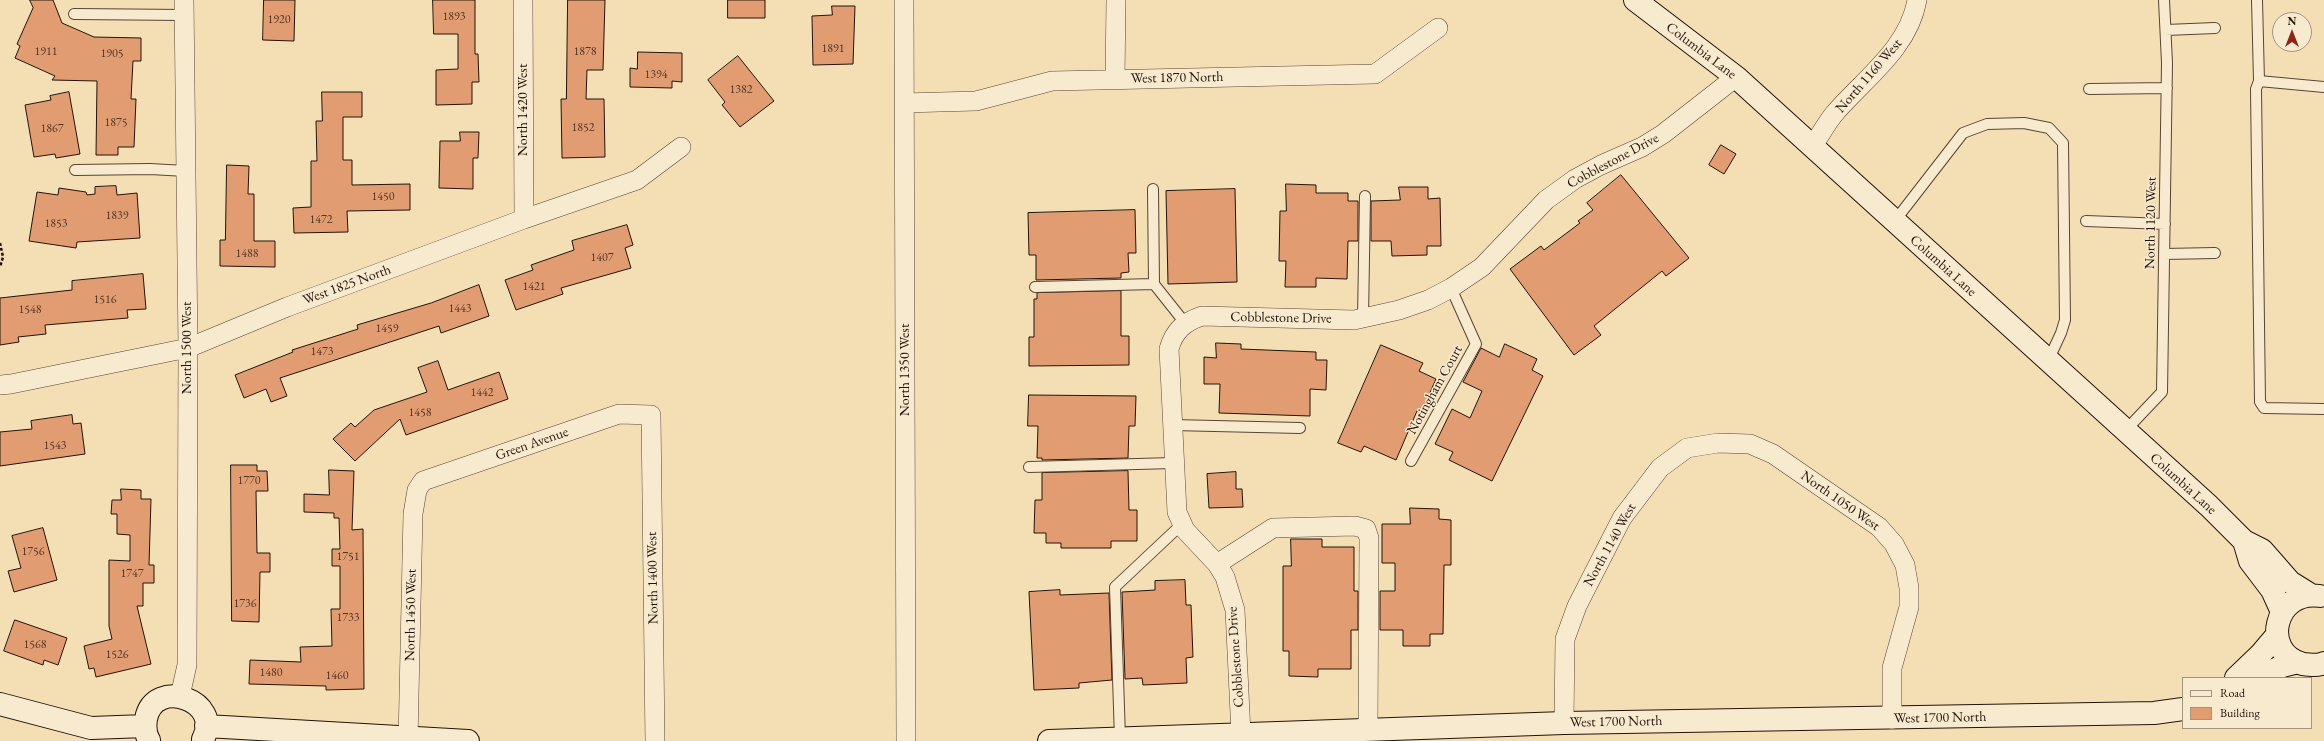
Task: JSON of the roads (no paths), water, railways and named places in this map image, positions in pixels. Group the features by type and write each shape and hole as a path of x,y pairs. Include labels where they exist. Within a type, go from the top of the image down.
{"street":[{"name":"North 1420 West","path":"523,0 524,219"},
{"name":"North 1350 West","path":"904,0 906,741"},
{"path":"1115,80 1116,0"},
{"name":"Columbia Lane","path":"1635,0 1736,77 1812,148 2209,506 2244,541 2262,550 2290,582 2321,596"},
{"name":"North 1160 West","path":"1812,148 1833,116 1899,43 1909,27 1917,0"},
{"name":"North 1500 West","path":"180,696 187,666 188,348 184,8"},
{"name":"West 1870 North","path":"904,103 976,102 1052,81 1375,74 1438,28"},
{"name":"Cobblestone Drive","path":"1241,734 1235,610 1231,592 1217,564 1195,542 1182,524 1175,505 1169,350 1176,332 1186,323 1202,316 1363,319 1400,310 1451,288 1482,267 1546,200 1581,176 1642,147 1663,134 1736,77"},
{"name":"West 1825 North","path":"0,384 11,384 188,348 287,307 524,219 637,180 681,147"},
{"name":"Green Avenue","path":"417,490 423,481 619,414 651,416"},
{"name":"North 1400 West","path":"651,416 655,741"},
{"name":"North 1140 West","path":"1564,723 1565,639 1576,606 1622,518 1660,468 1687,448 1718,443 1750,444"},
{"name":"North 1050 West","path":"1750,444 1773,454 1879,527 1894,544 1905,565 1909,588 1909,600 1892,668 1892,719"},
{"name":"North 1450 West","path":"408,740 413,514 417,490"},
{"path":"1217,564 1273,528 1355,526 1366,529 1369,538 1379,732"},
{"name":"Columbia Lane","path":"2244,541 2250,561 2272,590 2282,612"},
{"path":"2314,665 2288,656 2281,646 2277,635 2278,623 2282,612 2290,603 2300,597 2321,596"},
{"path":"2237,677 2260,655 2277,635"},
{"path":"2262,677 2282,666 2314,665"},
{"path":"0,704 91,728 147,734 147,716 152,707 160,700 170,696 180,696 199,706 204,716 204,734 468,741"},
{"name":"West 1700 North","path":"1049,741 1241,734 1379,732 1564,723 1892,719 2154,713 2182,709"}],"lane":[{"name":"North 1120 West","path":"2125,431 2162,392 2167,88 2164,0"},
{"path":"2256,0 2260,402 2264,408 2324,410"},
{"path":"74,14 184,8"},
{"path":"2166,30 2216,28"},
{"path":"2258,81 2324,87"},
{"path":"2089,89 2167,88"},
{"path":"1894,222 1963,133 1987,124 2024,124 2050,128 2063,143 2065,320 2061,333 2048,361"},
{"path":"76,170 150,169 186,171"},
{"path":"1153,189 1154,284 1186,323"},
{"path":"1363,319 1365,196"},
{"path":"2086,221 2165,224"},
{"path":"2164,254 2215,253"},
{"path":"1035,287 1154,284"},
{"name":"Notingham Court","path":"1411,461 1476,344 1451,288"},
{"path":"1172,425 1300,428"},
{"path":"1028,467 1173,463"},
{"path":"1120,738 1115,587 1182,524"}]}
